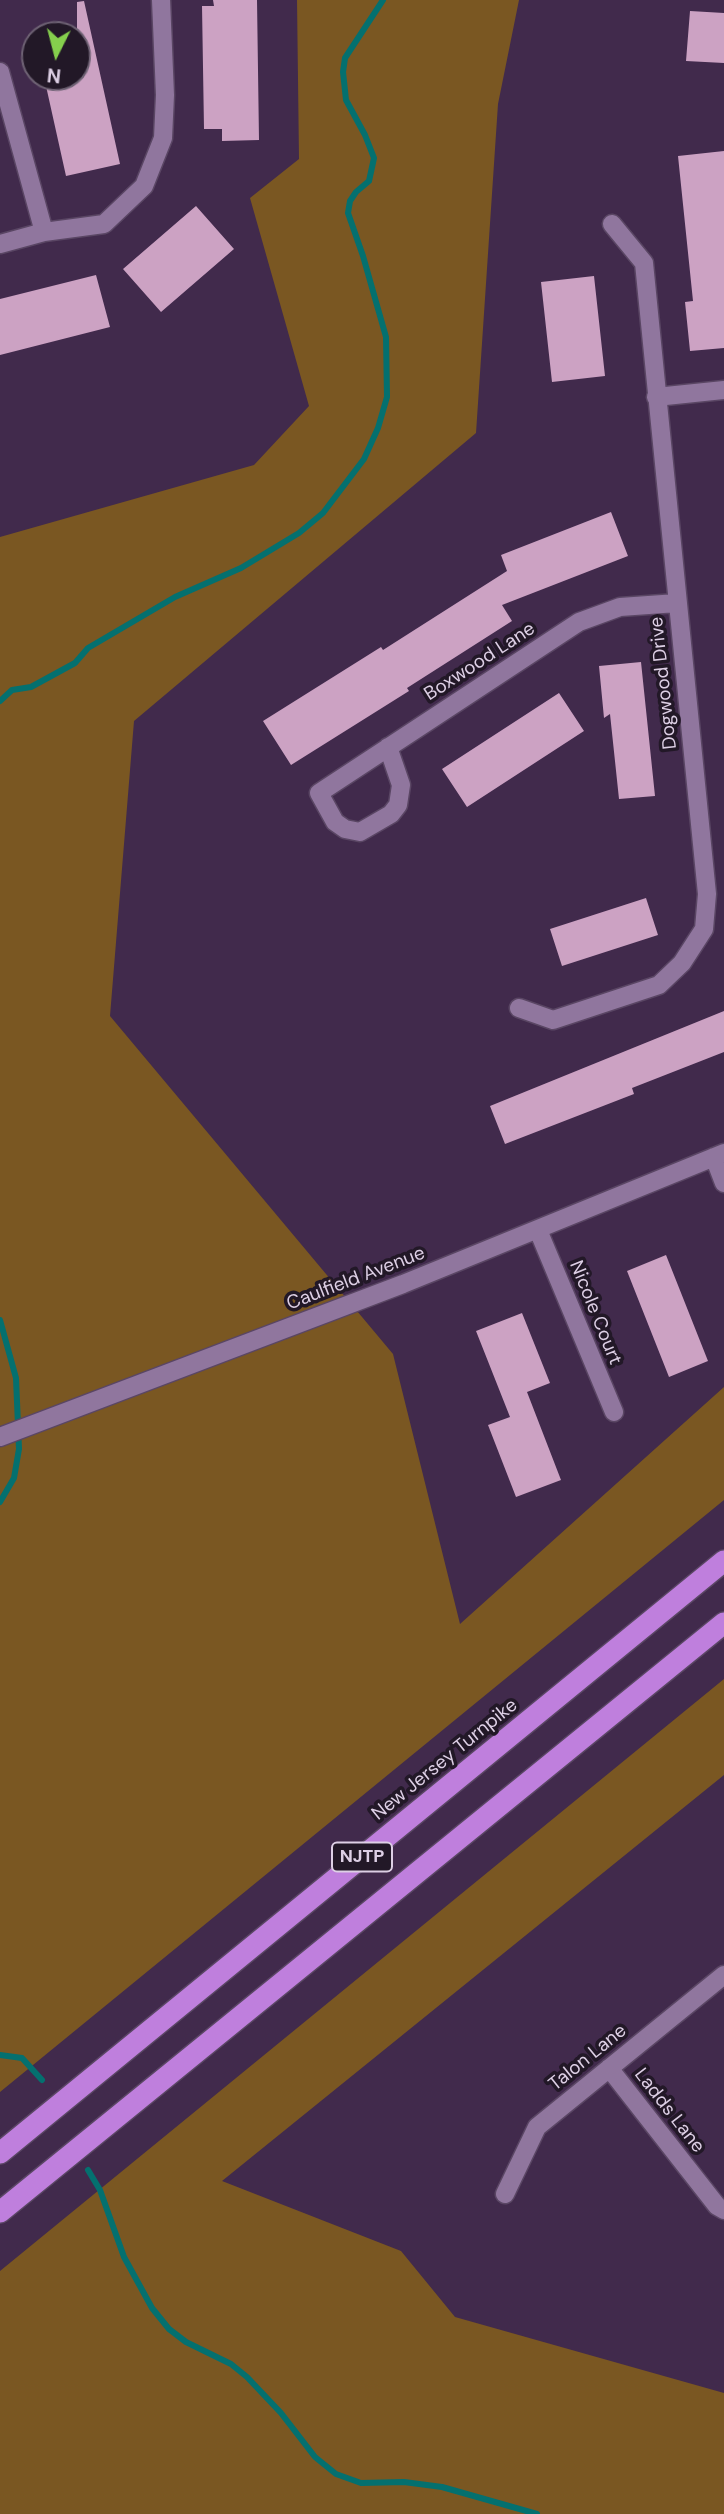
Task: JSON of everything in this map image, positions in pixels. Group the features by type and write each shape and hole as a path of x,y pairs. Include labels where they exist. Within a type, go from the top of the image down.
{"highway":[{"name":"New Jersey Turnpike","path":"0,2153 724,1561"},
{"name":"NJTP","path":"0,2212 724,1623"}],"street":[{"path":"0,244 44,232 104,224 144,186 163,138 165,95 161,0"},
{"path":"0,72 44,232"},
{"name":"Dogwood Drive","path":"519,1008 553,1020 659,985 682,963 704,929 706,894 644,263 612,224"},
{"path":"656,397 724,390"},
{"name":"Boxwood Lane","path":"388,747 401,785 398,805 391,814 360,832 353,832 335,822 319,793 388,747 579,622 621,607 677,603"},
{"path":"719,1155 724,1183"},
{"name":"Caulfield Avenue","path":"3,1435 391,1289 719,1155"},
{"name":"Nicole Court","path":"538,1230 614,1412"},
{"name":"Talon Lane","path":"505,2194 537,2127 724,1975"},
{"name":"Ladds Lane","path":"609,2068 717,2206 724,2210"}],"shaded area":[{"path":"297,0 519,0 498,104 476,433 134,721 110,1016 393,1354 460,1624 724,1387 724,1500 0,2092 0,537 254,465 309,406 250,198 299,159"},
{"path":"724,1679 724,1775 222,2181 401,2251 455,2317 724,2393 724,2514 0,2514 0,2271"}],"building":[{"path":"213,0 257,0 259,140 222,141 222,129 204,129 202,6 214,6"},
{"path":"84,1 88,21 77,21 77,2"},
{"path":"690,11 724,13 724,63 686,61"},
{"path":"91,33 120,164 66,176 47,91 91,91"},
{"path":"724,151 724,348 690,351 685,302 693,301 678,156"},
{"path":"196,206 234,249 161,312 123,269"},
{"path":"96,275 110,327 0,355 0,299"},
{"path":"594,276 605,376 552,382 541,282"},
{"path":"611,512 628,556 502,605 512,621 407,688 409,691 291,765 263,721 381,647 383,650 507,571 501,555"},
{"path":"641,662 655,796 619,799 610,714 604,718 599,666"},
{"path":"559,693 584,731 467,807 442,769"},
{"path":"646,898 658,935 562,966 550,929"},
{"path":"724,1011 724,1052 632,1088 634,1094 505,1144 490,1106"},
{"path":"666,1255 708,1361 669,1377 627,1271"},
{"path":"522,1313 550,1383 527,1392 561,1480 516,1497 488,1425 510,1417 476,1331"}],"waterway":[{"path":"0,701 12,690 31,687 75,663 88,648 175,597 241,568 299,533 323,513 364,459 378,428 387,397 386,337 348,213 350,201 369,181 374,158 346,100 343,72 345,58 383,0"},
{"path":"0,1320 16,1378 19,1449 14,1478 0,1502"},
{"path":"0,2055 22,2058 42,2080"},
{"path":"88,2170 100,2190 124,2257 152,2308 169,2329 186,2342 231,2364 247,2377 281,2413 315,2457 336,2474 361,2483 404,2482 442,2487 537,2514"}]}
